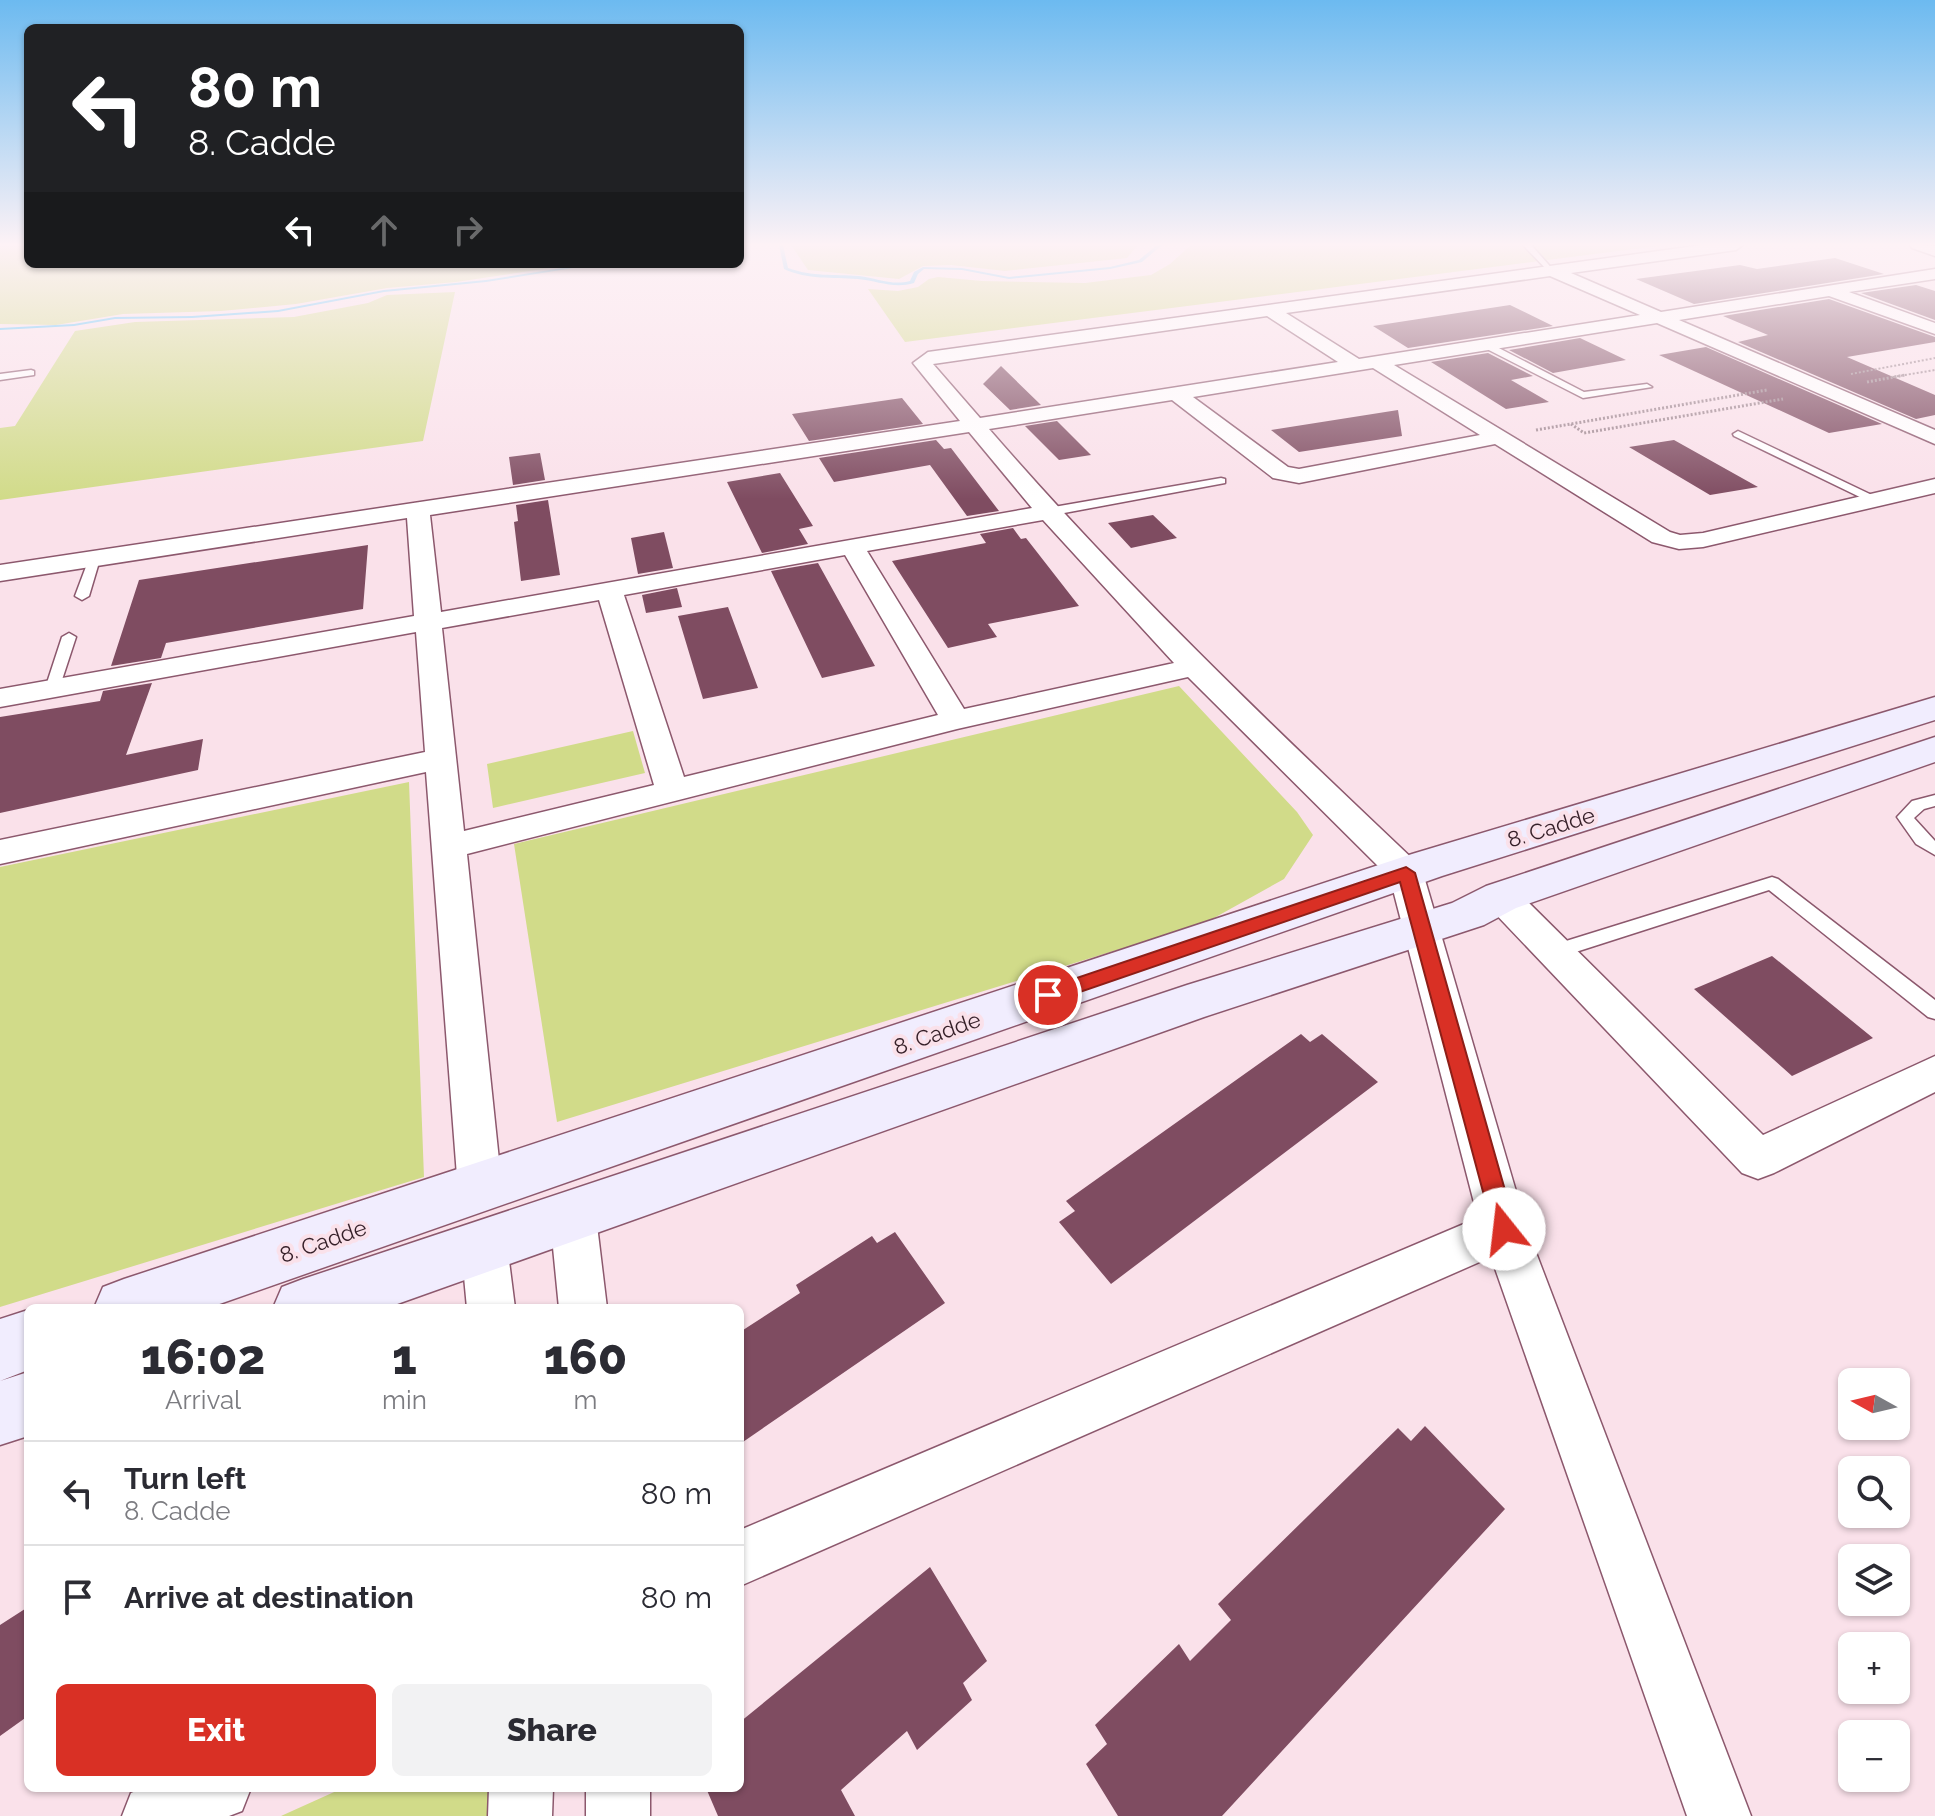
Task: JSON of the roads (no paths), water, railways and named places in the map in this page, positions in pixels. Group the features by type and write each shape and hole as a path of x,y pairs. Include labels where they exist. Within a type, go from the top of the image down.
{"street":[{"path":"1134,330 928,358 922,363 1048,512 1194,667 1406,873 1504,1229 1719,1816"},
{"path":"1304,330 1500,437 1661,537 1679,542 1703,540 1935,486"},
{"path":"0,573 1579,330"},
{"path":"1686,330 1935,438"},
{"path":"1175,393 1281,473 1299,476 1500,437"},
{"path":"418,510 431,622 439,759 451,846 480,1189"},
{"path":"0,698 1048,512"},
{"path":"851,545 956,720"},
{"path":"609,590 672,791"},
{"path":"451,846 956,720 1194,667"},
{"name":"8. Cadde","path":"136,1304 1406,873 1935,708"},
{"path":"314,1304 1187,1004 1468,914 1501,897 1935,749"},
{"path":"0,852 439,759"},
{"path":"1501,897 1758,1159 1935,1073"},
{"path":"573,1217 583,1304"},
{"path":"744,1556 1504,1229"},
{"path":"484,1245 491,1304"},
{"path":"0,1350 24,1341"},
{"path":"0,1413 24,1405"},
{"path":"154,1816 210,1792"},
{"path":"520,1816 521,1792"},
{"path":"618,1792 618,1816"}],"lane":[{"path":"1486,345 1583,395 1647,387"},
{"path":"0,377 31,373"},
{"path":"1738,434 1872,499"},
{"path":"1048,512 1221,481"},
{"path":"82,596 94,559"},
{"path":"52,689 69,637"},
{"path":"1935,800 1918,805 1905,817 1922,840 1935,849"},
{"path":"1557,951 1772,883 1935,1011"}]}
